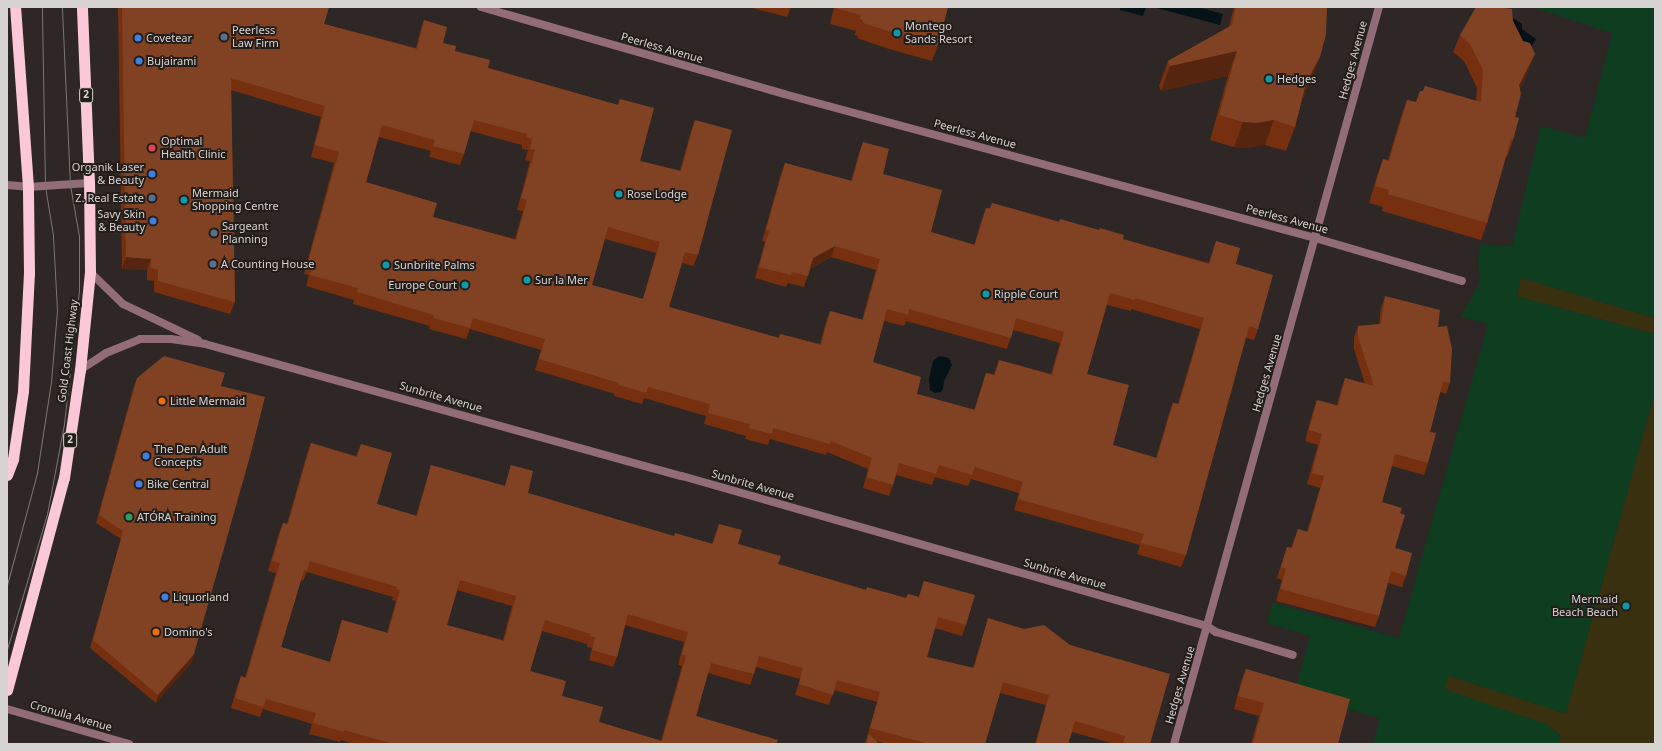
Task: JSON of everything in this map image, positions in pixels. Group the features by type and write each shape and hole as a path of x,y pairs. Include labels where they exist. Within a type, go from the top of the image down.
{"highway":[{"path":"7,475 13,459 24,376 29,273 28,187 15,7"},
{"name":"Gold Coast Highway","path":"7,690 64,478 80,370 90,272 89,183 82,7"}],"street":[{"name":"Peerless Avenue","path":"481,7 784,94 1315,238 1462,281"},
{"name":"Hedges Avenue","path":"1174,744 1379,7"},
{"path":"7,185 28,187 89,183"},
{"name":"Sunbrite Avenue","path":"90,272 123,304 206,344"},
{"name":"Sunbrite Avenue","path":"80,370 106,353 140,339 170,339 206,344 682,476 1207,626 1216,632 1292,655"},
{"name":"Cronulla Avenue","path":"7,709 129,744"}],"green space":[{"path":"1531,7 1655,7 1655,318 1521,278 1517,296 1655,334 1655,392 1566,714 1450,676 1445,689 1546,724 1561,735 1558,744 1373,744 1380,718 1294,694 1310,636 1267,623 1273,603 1399,638 1488,324 1461,317 1480,282 1478,261 1480,244 1512,246 1541,126 1585,138 1612,33"}],"sand":[{"path":"1521,278 1655,318 1655,334 1517,296"},
{"name":"Mermaid Beach Beach","path":"1655,392 1655,744 1558,744 1561,735 1546,724 1444,689 1449,676 1566,714"}],"shaded area":[{"path":"1120,7 1146,7 1143,16 1120,10"},
{"path":"1153,7 1198,7 1223,14 1220,25"},
{"path":"1512,17 1522,24 1522,29 1536,39 1527,53 1507,22"},
{"path":"939,356 949,358 952,365 944,381 943,389 941,392 935,393 930,390 929,379 933,361"}],"building":[{"path":"122,7 329,7 324,24 417,49 424,20 447,27 443,43 456,46 455,51 490,60 488,68 618,105 620,99 654,108 640,161 681,171 695,120 732,130 698,255 685,252 669,307 779,338 780,334 821,345 830,311 863,320 880,259 835,246 813,258 808,276 792,272 791,275 759,267 769,231 766,230 785,163 852,181 863,142 889,149 883,174 942,190 931,232 975,245 986,208 990,209 992,203 1059,222 1060,219 1099,230 1100,228 1124,235 1123,239 1209,264 1216,241 1240,248 1236,264 1273,275 1258,329 1249,326 1186,555 1141,543 1144,534 1018,499 1023,482 975,467 972,475 939,465 936,474 899,463 893,485 867,477 872,458 831,441 830,444 773,428 772,434 749,428 750,424 708,413 710,404 648,387 646,393 619,385 619,383 539,359 545,339 473,318 470,328 433,318 434,315 357,292 358,288 310,275 313,263 308,262 339,152 315,145 325,106 231,78 235,302 158,281 158,270 151,268 151,259 126,257","holes":["474,120 527,134 526,137 532,139 530,149 535,150 521,198 527,200 516,240 433,217 437,203 366,182 382,125 435,140 433,146 464,154","608,227 660,242 643,299 592,285","1110,293 1135,300 1135,298 1204,318 1179,404 1173,403 1157,458 1113,445 1129,385 1087,374","887,309 908,315 909,309 1011,338 1016,318 1064,332 1052,375 999,360 995,375 986,373 975,410 917,394 921,377 873,362"]},
{"path":"948,7 938,45 863,23 863,20 860,19 861,15 835,8"},
{"name":"Hedges","path":"1236,7 1327,7 1326,34 1320,57 1306,83 1295,127 1274,120 1256,123 1243,122 1219,115 1237,51 1170,66 1168,61 1232,25"},
{"path":"1476,7 1512,9 1513,21 1523,41 1530,43 1535,54 1519,85 1521,94 1515,117 1519,118 1513,140 1511,139 1487,223 1388,194 1389,190 1375,186 1383,159 1389,161 1407,100 1416,102 1420,91 1423,91 1425,86 1481,102 1483,70 1470,44 1460,35"},
{"path":"1385,296 1440,310 1438,327 1447,326 1452,349 1450,383 1443,381 1430,432 1436,433 1428,463 1395,454 1382,502 1402,508 1400,513 1405,515 1395,548 1412,553 1406,576 1391,571 1379,616 1280,589 1286,569 1281,567 1287,547 1292,548 1298,529 1308,532 1324,476 1312,473 1322,434 1309,430 1317,400 1338,406 1345,378 1374,386 1358,337 1358,326 1381,324"},
{"path":"164,356 225,373 221,386 265,397 249,460 194,654 158,695 93,640 123,531 99,515 137,378"},
{"path":"311,443 357,457 361,444 392,453 377,504 417,516 431,465 505,486 511,465 533,471 528,493 674,536 675,533 713,544 719,524 742,530 738,544 781,556 778,564 866,590 867,587 906,598 908,594 919,597 924,581 975,595 966,625 938,617 927,657 974,668 988,618 1024,629 1044,625 1070,645 1170,674 1150,744 1123,744 1125,736 1075,721 1068,744 1036,744 1049,695 1003,682 985,744 929,744 870,728 880,692 837,680 833,695 799,684 803,668 759,656 754,674 711,663 696,716 778,740 776,744 394,744 313,723 316,713 266,699 263,707 235,698 241,676 246,678 280,563 272,561 283,523 288,524","holes":["310,561 397,587 396,589 400,590 388,633 342,620 330,662 281,647 304,570 307,571","460,580 516,596 504,641 447,625","628,614 688,632 682,654 686,656 662,741 599,722 603,707 562,696 566,681 530,671 545,620 591,634 590,636 595,637 592,650 617,657"]},
{"path":"1246,669 1350,699 1338,744 1253,744 1264,703 1238,696"},
{"path":"869,734 879,744 866,744"}],"tram line":[{"path":"7,585 37,473 51,382 57,310 53,235 45,186 42,7"},
{"path":"7,649 47,514 64,424 79,291 79,236 70,185 62,7"}],"place":[{"name":"Montego Sands Resort","path":"897,33"},
{"name":"Peerless Law Firm","path":"224,37"},
{"name":"Covetear","path":"138,38"},
{"name":"Bujairami","path":"139,61"},
{"name":"Hedges","path":"1269,79"},
{"name":"Optimal Health Clinic","path":"152,148"},
{"name":"Organik Laser & Beauty","path":"152,174"},
{"name":"Rose Lodge","path":"619,194"},
{"name":"Z. Real Estate","path":"152,198"},
{"name":"Mermaid Shopping Centre","path":"184,200"},
{"name":"Savy Skin & Beauty","path":"153,221"},
{"name":"Sargeant Planning","path":"214,233"},
{"name":"A Counting House","path":"213,264"},
{"name":"Sunbriite Palms","path":"386,265"},
{"name":"Sur la Mer","path":"527,280"},
{"name":"Europe Court","path":"465,285"},
{"name":"Ripple Court","path":"986,294"},
{"name":"Little Mermaid","path":"162,401"},
{"name":"The Den Adult Concepts","path":"146,456"},
{"name":"Bike Central","path":"139,484"},
{"name":"ATÓRA Training","path":"129,517"},
{"name":"Liquorland","path":"165,597"},
{"name":"Mermaid Beach Beach","path":"1626,606"},
{"name":"Domino's","path":"156,632"}]}
